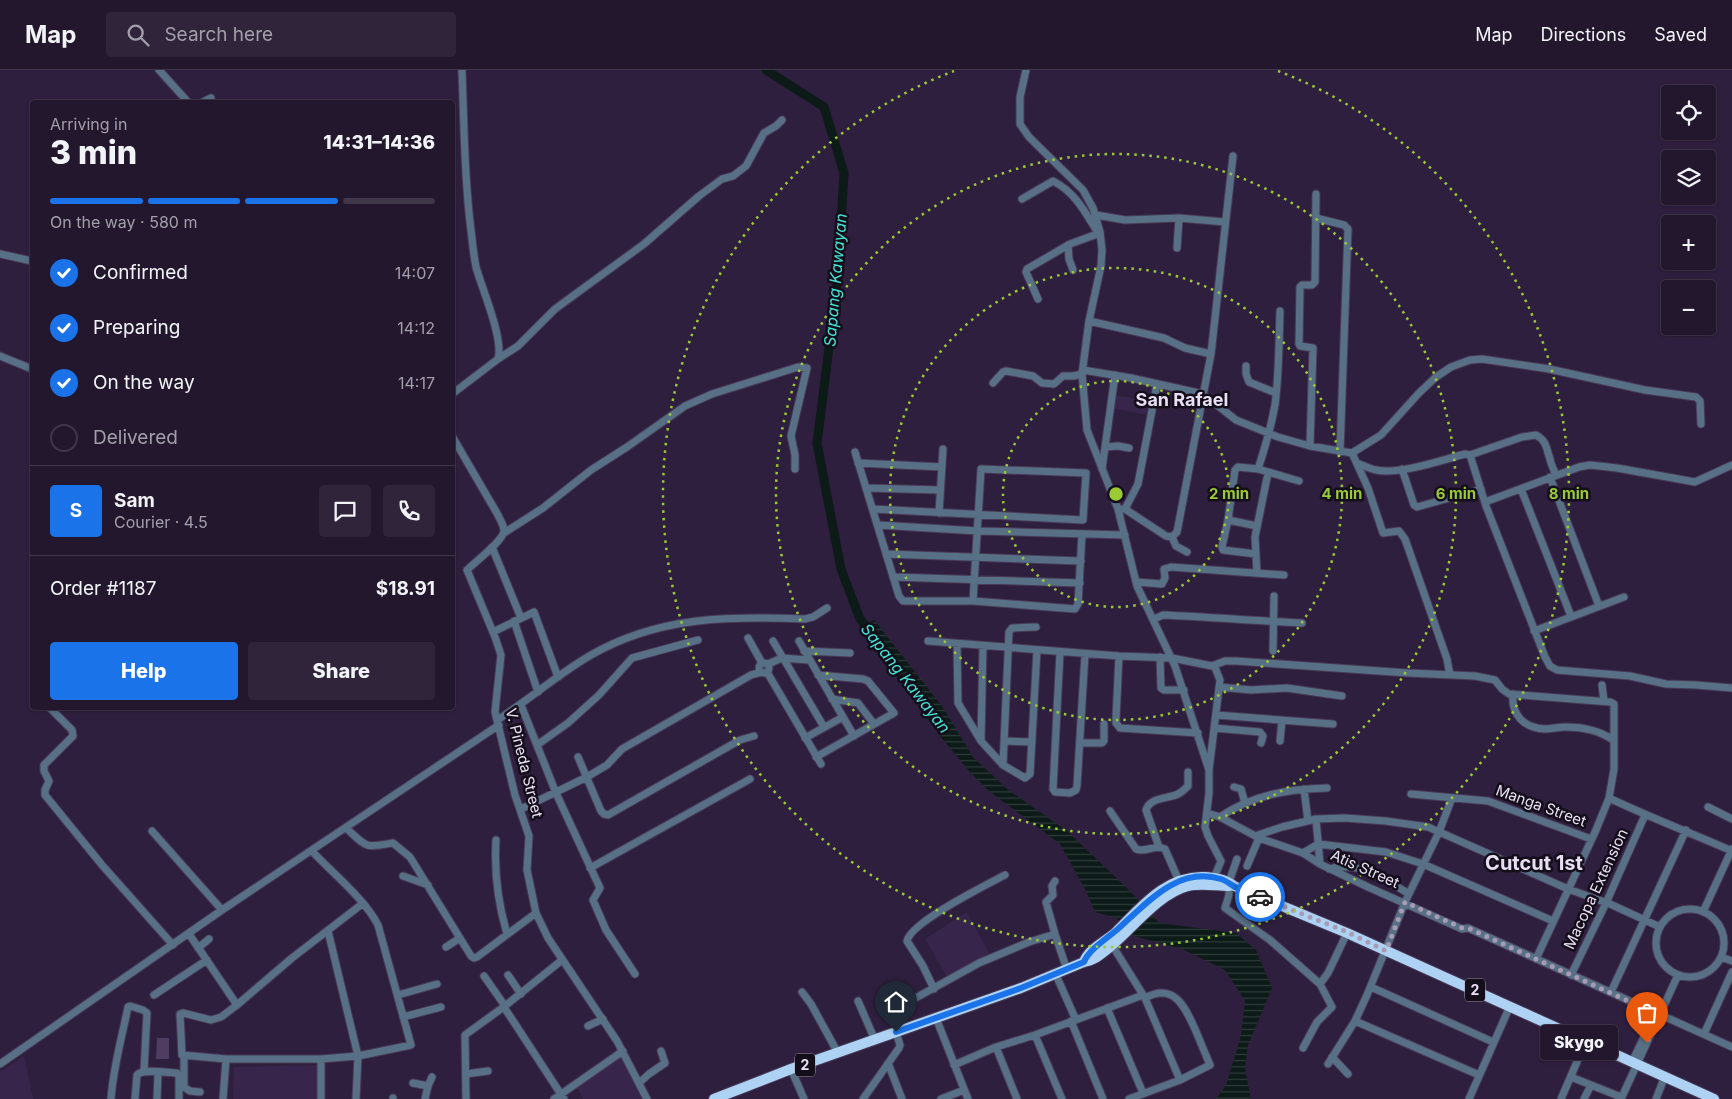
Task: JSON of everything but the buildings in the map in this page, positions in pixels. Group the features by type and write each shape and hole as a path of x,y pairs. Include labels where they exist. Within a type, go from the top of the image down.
{"highway":[{"name":"2","path":"714,1099 791,1069 1090,961 1159,896 1178,881 1201,877 1214,878 1347,932 1714,1099"},
{"name":"2","path":"1159,896 1187,886 1202,884 1230,885"}],"street":[{"path":"159,70 186,100"},
{"path":"462,70 466,182 474,253 476,267 497,338 498,358"},
{"path":"1026,70 1020,97 1020,124 1029,137 1083,190 1096,215 1102,250 1101,266 1089,321 1083,372 1087,430 1102,470 1122,509 1125,535 1136,582 1172,658 1209,770"},
{"path":"207,100 211,98"},
{"path":"455,392 498,358 518,346 554,309 639,248 699,196 722,179 733,176 746,166 764,133 782,120"},
{"path":"1172,537 1176,532 1211,354 1232,156"},
{"path":"1022,199 1053,181 1075,197 1099,233"},
{"path":"1310,446 1313,348 1299,344 1300,296 1301,286 1312,285 1315,282 1316,194"},
{"path":"1096,215 1125,220 1179,218 1225,222"},
{"path":"1177,248 1179,218"},
{"path":"1316,218 1344,226 1348,229 1340,452"},
{"path":"1038,299 1026,271 1068,245 1099,233"},
{"path":"1068,245 1069,258 1073,270"},
{"path":"0,254 30,261"},
{"path":"1258,469 1269,433 1276,393 1280,311"},
{"path":"1089,321 1164,338 1185,348 1211,354"},
{"path":"0,356 30,368"},
{"path":"993,382 1002,372 1006,371 1033,376 1042,383 1054,384 1063,376 1073,376 1083,372 1116,375 1203,394 1236,420 1310,446 1352,453 1382,435 1419,393 1436,377 1461,362 1482,359 1549,369 1644,390 1696,397 1700,402 1701,424"},
{"path":"1246,366 1249,382 1276,393"},
{"name":"V. Pineda Street","path":"647,1099 623,1051 548,938 536,914 527,870 529,836 515,795 494,706 501,655 467,570 504,533 543,508 590,470 627,447 685,406 712,394 798,367 807,368 791,436 795,470"},
{"path":"1102,470 1116,375"},
{"path":"1122,509 1138,484 1157,384"},
{"path":"1357,463 1377,470 1419,467 1464,454 1470,455 1522,437 1536,435 1547,446 1553,476 1598,606"},
{"path":"455,441 498,515 504,533"},
{"path":"1105,447 1118,446 1129,448"},
{"path":"939,513 943,449"},
{"path":"855,452 899,596 903,601 973,600 1075,609 1078,604 1080,583 1082,534"},
{"path":"1352,453 1383,533 1399,531 1405,538 1447,659 1450,675"},
{"path":"1470,455 1485,502 1534,631 1550,666 1557,670 1630,676 1666,684 1732,688"},
{"path":"858,463 942,467"},
{"path":"1485,502 1579,467 1617,468 1695,482 1732,465"},
{"path":"1256,554 1222,549 1235,470 1238,467 1258,469 1299,481"},
{"path":"873,510 939,513 978,515 1083,520 1086,473 981,469 978,515 978,531 973,600"},
{"path":"1402,469 1416,507 1481,489"},
{"path":"1258,574 1255,536 1268,473"},
{"path":"866,488 940,490"},
{"path":"1521,488 1571,616"},
{"path":"1122,509 1166,536 1172,537"},
{"path":"1228,520 1258,526"},
{"path":"878,525 978,531 1125,535"},
{"path":"1172,537 1176,546 1187,552"},
{"path":"492,547 517,619 538,692"},
{"path":"886,554 1081,562"},
{"path":"1136,582 1162,584 1165,578 1164,569 1171,567 1284,575"},
{"path":"893,577 1080,583"},
{"path":"1273,651 1274,596"},
{"path":"1534,631 1624,597"},
{"path":"0,1064 222,910 346,828 498,722 558,677 595,653 658,628 723,618 805,619 813,617 827,608"},
{"path":"493,632 534,612 558,677"},
{"path":"1154,619 1163,615 1302,623"},
{"path":"1003,765 1010,629 1036,628"},
{"path":"748,638 821,764"},
{"path":"537,745 568,723 595,699 632,658 698,640"},
{"path":"773,641 824,728"},
{"path":"799,641 854,736"},
{"path":"928,641 1086,654 1172,658 1214,665 1225,661 1236,661 1475,676 1493,679 1506,692 1513,694 1604,701 1614,704 1614,769 1609,798 1536,959"},
{"path":"958,644 958,703 981,741 1003,765 1025,778 1030,774 1037,650"},
{"path":"981,741 984,646"},
{"path":"804,651 850,653"},
{"path":"1060,652 1053,789 1055,792 1070,794 1076,790 1086,654"},
{"path":"1119,656 1116,723 1120,728 1198,733"},
{"path":"1160,657 1161,688 1164,690 1184,690"},
{"path":"521,809 587,777 607,764 622,749 751,675 752,672 782,658 810,660"},
{"path":"1214,665 1220,680 1209,770 1209,792 1205,827 1221,861 1214,878"},
{"path":"816,757 894,713 868,681 818,675"},
{"path":"1602,685 1604,701"},
{"path":"1219,687 1251,690 1287,688 1342,696"},
{"path":"1513,694 1514,710 1523,723 1529,726 1546,729 1564,727 1604,733 1613,732"},
{"path":"832,699 858,702 874,724"},
{"path":"521,704 556,793 600,888 593,900 595,906 606,930 635,974"},
{"path":"52,710 72,730 73,736 44,765 44,771 50,781 45,790 45,795 102,865 173,945"},
{"path":"1216,715 1333,724"},
{"path":"805,738 843,717"},
{"path":"1280,741 1282,720"},
{"path":"1080,743 1102,743 1104,741 1104,724"},
{"path":"1214,728 1260,732 1263,736 1261,743"},
{"path":"1604,733 1613,740"},
{"path":"578,757 601,812 608,815 740,740 754,736"},
{"path":"1004,741 1032,742"},
{"path":"1159,847 1146,810 1156,800 1179,794 1184,790 1188,786 1188,772"},
{"path":"590,868 750,779"},
{"path":"1234,787 1241,789 1245,803"},
{"path":"1220,817 1231,809 1245,803 1278,793 1327,788"},
{"path":"1304,789 1308,820"},
{"name":"Manga Street","path":"1411,794 1488,801 1591,839"},
{"path":"1348,1074 1330,1061 1355,1021 1371,987 1405,902 1439,832 1452,798"},
{"path":"1609,798 1732,850 1703,912"},
{"path":"1708,806 1732,818"},
{"path":"1110,811 1136,849 1159,847 1165,849 1178,881"},
{"name":"Atis Street","path":"1207,813 1220,817 1257,837 1303,853 1329,869 1462,928 1468,928 1732,1047"},
{"name":"Macopa Extension","path":"1571,975 1646,815"},
{"path":"1248,866 1257,837 1282,827 1308,820 1344,818 1428,826 1568,889 1606,903 1610,909 1659,929"},
{"path":"1316,819 1320,864"},
{"path":"346,828 367,846 393,843 410,857 474,958 536,914"},
{"path":"1611,992 1686,830"},
{"path":"152,832 222,910"},
{"path":"496,840 494,860 498,899 507,934"},
{"path":"1303,853 1318,844 1386,852 1423,864 1553,921"},
{"path":"184,1056 226,1059 321,1060 358,1056 411,1045 378,925 362,904 312,851"},
{"path":"1237,860 1225,908 1270,940 1320,984 1332,1007 1317,1022 1304,1048"},
{"path":"1329,869 1351,866 1369,872 1409,894"},
{"path":"934,989 907,941 909,935 966,895 1005,875"},
{"path":"403,876 428,884"},
{"path":"1055,881 1052,886 1054,895 1046,902 1067,970"},
{"path":"200,1092 184,1088 184,1056 181,1052 180,1014 216,1019 237,1005 292,958 362,904"},
{"path":"1694,909 1703,912 1712,918 1721,931 1724,947 1721,957 1707,973 1697,977 1686,977 1676,974 1661,961 1657,951 1656,941 1659,929 1666,919 1679,911 1694,909"},
{"path":"328,931 358,1056 356,1099"},
{"path":"1320,984 1328,973 1347,932"},
{"path":"189,934 237,1005"},
{"path":"912,1000 984,961 1055,934"},
{"path":"446,947 460,938"},
{"path":"198,948 209,939"},
{"path":"1113,941 1144,996 1180,1080"},
{"path":"1721,957 1732,961"},
{"path":"154,995 207,960"},
{"path":"466,1099 465,1035 504,1007 562,960"},
{"path":"1704,1034 1732,972"},
{"path":"1056,974 1103,1099"},
{"path":"1571,1077 1621,1098 1676,974"},
{"path":"508,975 520,994"},
{"path":"484,976 563,1097"},
{"path":"398,996 437,984"},
{"path":"1371,987 1493,1042"},
{"path":"802,992 811,1004 838,1053"},
{"path":"954,1065 996,1047 1035,1035 1107,1008 1151,994 1169,994 1184,1006 1210,1065 1180,1080 1129,1099"},
{"path":"858,1001 875,1040"},
{"path":"111,1099 115,1068 128,1007 130,1006 144,1010 147,1013 144,1070"},
{"path":"1469,1099 1510,1006"},
{"path":"403,1017 441,1007"},
{"path":"1107,1008 1143,1093"},
{"path":"936,1018 968,1099"},
{"path":"588,1026 603,1019"},
{"path":"1355,1021 1479,1076"},
{"path":"863,1099 897,1052 900,1045 896,1032"},
{"path":"1035,1035 1062,1099"},
{"path":"1561,1099 1586,1041"},
{"path":"996,1047 1017,1099"},
{"path":"554,1099 563,1097 623,1051"},
{"path":"639,1083 665,1063 661,1051"},
{"path":"223,1099 226,1059"},
{"path":"320,1099 321,1060"},
{"path":"888,1063 902,1099"},
{"path":"791,1069 804,1099"},
{"path":"135,1099 137,1073 144,1070 177,1073 179,1075 179,1099"},
{"path":"466,1074 488,1071"},
{"path":"157,1099 158,1072"},
{"path":"1656,1099 1665,1076"},
{"path":"425,1099 432,1077"},
{"path":"413,1083 428,1086"},
{"path":"1584,1099 1592,1085"},
{"path":"941,1099 964,1090"}],"shaded area":[{"path":"1114,395 1151,401 1149,415 1111,408"},
{"path":"967,912 989,953 947,977 925,939"},
{"path":"157,1038 169,1038 169,1059 156,1059"},
{"path":"621,1054 643,1099 583,1099 576,1086"},
{"path":"24,1056 33,1099 0,1099 0,1072"},
{"path":"317,1065 317,1099 233,1099 234,1067"}],"water":[{"path":"874,620 942,706 973,757 1007,789 1067,831 1131,892 1159,923 1236,933 1256,950 1272,988 1248,1045 1245,1069 1251,1099 1216,1099 1226,1085 1238,1046 1245,1001 1225,970 1182,949 1134,936 1116,918 1095,912 1086,891 1060,844 989,791 970,772 940,736 860,626"}],"waterway":[{"name":"Sapang Kawayan","path":"766,70 824,107 844,173 838,276 817,443 841,569 860,619 871,632"}],"way so far":[{"path":"1260,897 1347,932 1386,951 1405,902 1464,929 1468,928 1659,1015 1647,1043"}],"place":[{"name":"Skygo","path":"1647,1043"}],"district":[{"name":"San Rafael","path":"1182,400"},
{"name":"Cutcut 1st","path":"1534,863"}],"route":[{"path":"896,1032 1021,988 1084,962 1086,956 1111,936 1156,893 1178,881 1201,877 1221,879 1260,897"}]}
